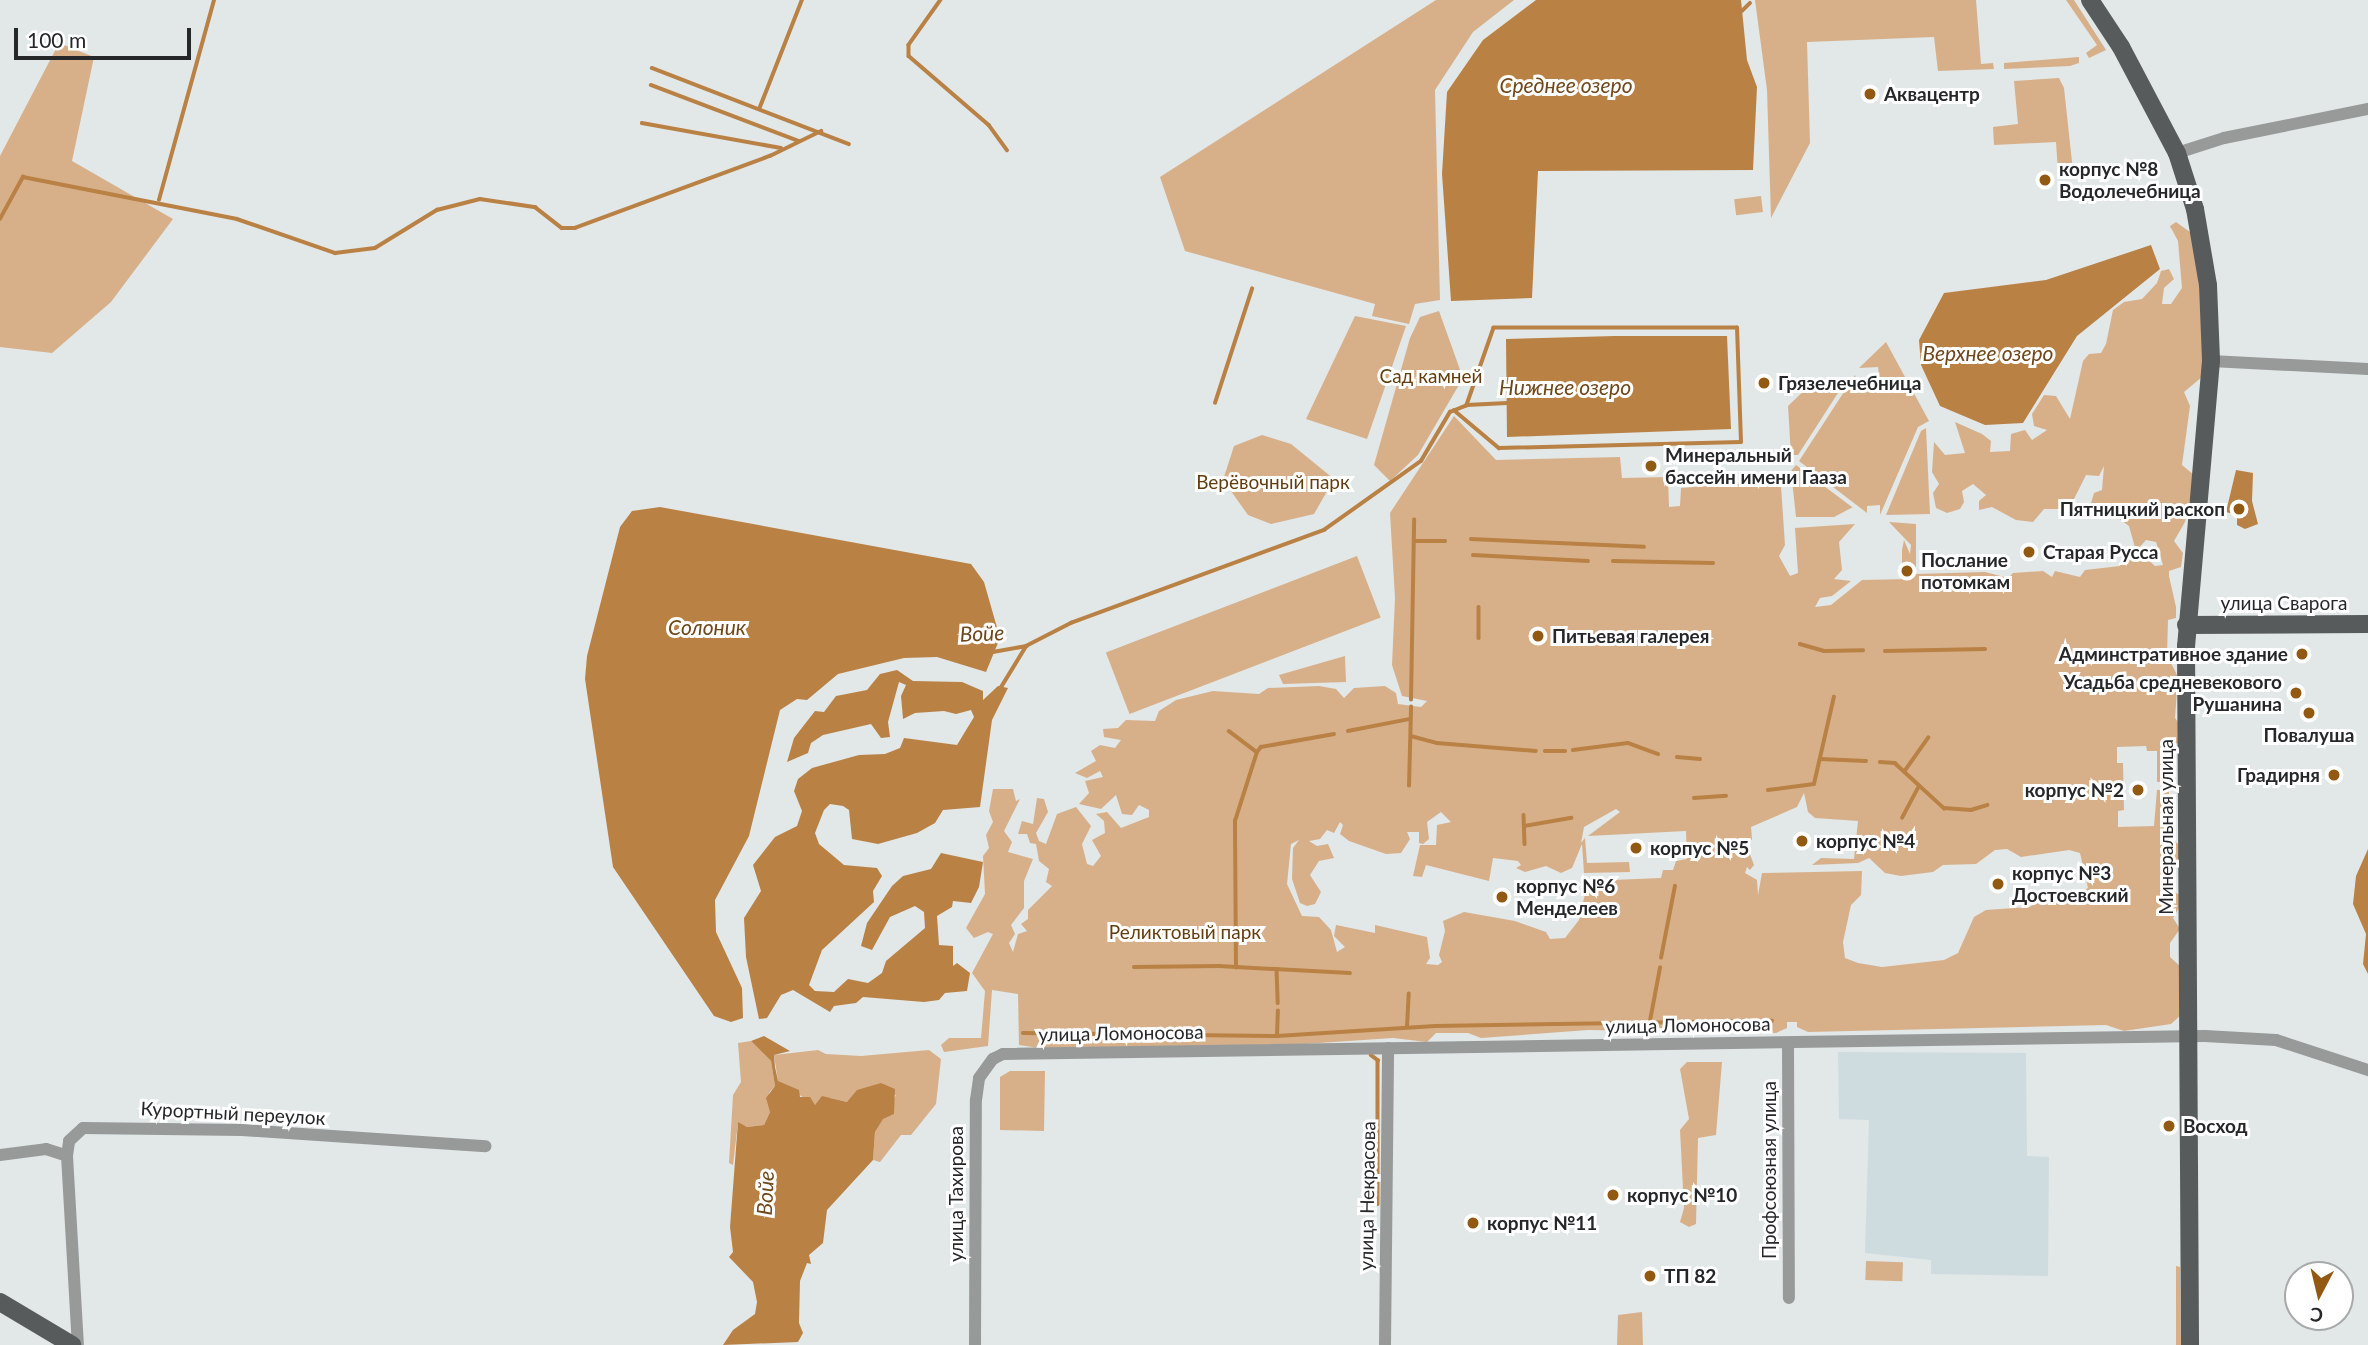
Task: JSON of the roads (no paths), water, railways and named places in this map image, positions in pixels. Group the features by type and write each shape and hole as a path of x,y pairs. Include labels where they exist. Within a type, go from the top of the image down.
{"main road":[{"name":"Минеральная улица","path":"2090,0 2121,47 2177,153 2204,255 2211,361 2193,625 2189,1036 2190,1345"},
{"name":"улица Сварога","path":"2193,625 2368,624"},
{"path":"0,1302 72,1345"}],"street":[{"path":"2177,153 2224,138 2368,109"},
{"path":"2211,361 2368,369"},
{"name":"улица Ломоносова","path":"1003,1054 2189,1036 2276,1040 2368,1070"},
{"name":"Профсоюзная улица","path":"1788,1043 1789,1298"},
{"name":"улица Некрасова","path":"1385,1345 1388,1048"},
{"name":"улица Тахирова","path":"975,1345 976,1100 979,1078 993,1059 1003,1054"},
{"name":"Курортный переулок","path":"67,1157 69,1142 83,1128 242,1130 485,1146"},
{"path":"0,1155 46,1149 67,1157 78,1345"}],"water":[{"name":"Среднее озеро","path":"1536,0 1741,0 1747,60 1757,87 1753,170 1538,171 1532,298 1451,301 1442,174 1447,92 1483,40"},
{"name":"Верхнее озеро","path":"2151,245 2160,269 2077,336 2023,423 1985,425 1940,406 1921,365 1919,340 1944,293 2046,280"},
{"name":"Нижнее озеро","path":"1727,336 1731,429 1507,437 1506,339"},
{"path":"2236,470 2253,473 2252,501 2258,524 2245,529 2237,525 2237,515 2226,512"},
{"name":"Солоник","path":"660,507 971,564 984,582 1000,638 986,672 937,657 904,658 838,674 807,700 797,699 780,710 749,836 715,900 716,932 742,988 743,1018 731,1022 714,1016 613,867 585,679 587,656 620,527 632,511"},
{"path":"897,670 913,681 962,682 983,691 983,700 998,686 1008,688 992,720 980,807 943,810 935,823 917,833 878,844 852,839 849,810 843,806 830,804 824,810 815,833 819,844 844,865 877,868 882,876 873,891 874,902 822,950 809,985 815,991 834,992 848,979 868,983 882,973 886,961 925,928 924,912 915,906 890,917 872,950 861,946 867,923 892,886 903,876 931,869 941,853 983,862 979,887 971,903 953,901 952,907 937,916 939,945 953,946 953,966 957,963 970,973 967,991 945,993 939,1000 924,1002 863,997 856,1003 834,1006 830,1012 793,990 781,995 767,1018 759,1019 746,957 744,918 761,891 753,865 775,837 797,826 802,811 794,791 798,779 812,768 859,755 885,754 900,748 904,738 957,745 974,717 971,710 956,714 944,711 915,713 903,719 901,696 906,685 899,682 888,722 890,737 881,738 871,724 823,735 811,743 808,753 787,762 794,738 815,711 824,712 836,696 867,690 880,674"},
{"path":"2368,849 2368,974 2363,964 2366,934 2353,904 2356,876"},
{"path":"764,1036 790,1051 774,1055 778,1081 799,1090 800,1097 810,1097 815,1105 822,1096 847,1102 857,1090 881,1083 895,1089 894,1114 883,1119 875,1132 873,1160 827,1210 823,1243 809,1255 811,1264 807,1263 800,1281 799,1323 803,1333 798,1342 723,1345 733,1330 755,1314 757,1302 753,1282 729,1257 733,1252 730,1227 738,1122 747,1127 764,1125 770,1112 766,1098 775,1086 771,1061 751,1041"}],"waterway":[{"path":"159,200 214,0"},
{"path":"760,107 802,0"},
{"path":"941,0 909,45 909,56 989,125 1007,150"},
{"path":"1742,11 1750,3"},
{"path":"652,68 849,144"},
{"path":"651,85 799,141"},
{"path":"642,123 781,148"},
{"path":"0,219 23,177 237,219 335,253 375,248 437,210 480,199 535,207 562,228 575,228 770,156 821,131"},
{"path":"1215,403 1252,289"},
{"path":"1454,410 1499,448 1741,442 1737,328 1494,328 1467,405"},
{"name":"Войе","path":"993,652 1026,646 1071,623 1324,530 1421,461 1450,412 1467,405 1507,403"},
{"path":"1411,700 1414,520"},
{"path":"1471,539 1644,547"},
{"path":"1414,541 1445,541"},
{"path":"1473,555 1588,561"},
{"path":"1613,561 1713,563"},
{"path":"1479,607 1479,638"},
{"path":"1800,644 1824,651 1863,650"},
{"path":"1000,689 1025,648"},
{"path":"1885,651 1985,649"},
{"path":"1768,790 1814,784 1834,697"},
{"path":"1409,786 1411,707"},
{"path":"1348,731 1410,719"},
{"path":"1229,731 1257,752"},
{"path":"1236,968 1235,821 1257,752 1261,747 1334,734"},
{"path":"1411,736 1437,743 1536,751"},
{"path":"1904,772 1928,738"},
{"path":"1573,750 1628,743 1658,754"},
{"path":"1545,751 1565,751"},
{"path":"1677,757 1700,759"},
{"path":"1820,759 1866,761"},
{"path":"1880,762 1895,763 1944,808 1971,810 1987,805"},
{"path":"1902,818 1919,786"},
{"path":"1694,798 1726,796"},
{"path":"1524,815 1525,844"},
{"path":"1524,826 1571,818"},
{"path":"1661,958 1675,886"},
{"path":"1134,967 1219,966 1350,973"},
{"path":"1650,1021 1660,968"},
{"path":"1277,969 1278,1003"},
{"path":"1407,1027 1409,994"},
{"path":"1277,1036 1278,1011"},
{"path":"1023,1033 1277,1036 1435,1026 1772,1021"},
{"path":"1371,1055 1378,1060 1378,1204"}],"place":[{"name":"Аквацентр","path":"1870,94"},
{"name":"корпус №8 Водолечебница","path":"2045,180"},
{"name":"Грязелечебница","path":"1764,383"},
{"name":"Минеральный бассейн имени Гааза","path":"1651,466"},
{"name":"Пятницкий раскоп","path":"2239,509"},
{"name":"Старая Русса","path":"2029,552"},
{"name":"Послание потомкам","path":"1907,571"},
{"name":"Питьевая галерея","path":"1538,636"},
{"name":"Админстративное здание","path":"2302,654"},
{"name":"Усадьба средневекового Рушанина","path":"2296,693"},
{"name":"Повалуша","path":"2309,713"},
{"name":"Градирня","path":"2334,775"},
{"name":"корпус №2","path":"2138,790"},
{"name":"корпус №4","path":"1802,841"},
{"name":"корпус №5","path":"1636,848"},
{"name":"корпус №3 Достоевский","path":"1998,884"},
{"name":"корпус №6 Менделеев","path":"1502,897"},
{"name":"Восход","path":"2169,1126"},
{"name":"корпус №10","path":"1613,1195"},
{"name":"корпус №11","path":"1473,1223"},
{"name":"ТП 82","path":"1650,1276"}],"park label":[{"name":"Сад камней","path":"1431,376"},
{"name":"Верёвочный парк","path":"1273,482"},
{"name":"Реликтовый парк","path":"1185,932"}]}
